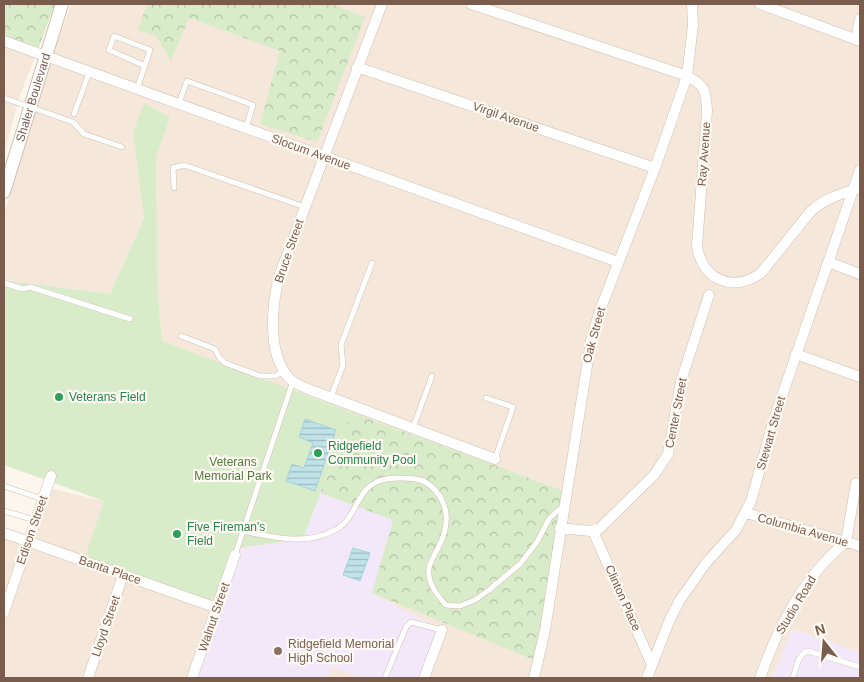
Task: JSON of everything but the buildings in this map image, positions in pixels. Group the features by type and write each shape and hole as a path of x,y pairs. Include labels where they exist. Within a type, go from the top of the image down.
{"street":[{"name":"Shaler Boulevard","path":"4,192 62,4"},
{"name":"Bruce Street","path":"382,4 323,156 275,294 273,330 276,348 285,371 293,381 330,398 495,459"},
{"name":"Ray Avenue","path":"471,4 687,76 699,82 706,97 698,246 702,264 715,277 730,283 739,283 754,278 761,273 816,207 831,197 857,189"},
{"name":"Oak Street","path":"534,678 545,630 586,363 599,313 655,168 687,76 693,25 692,4"},
{"path":"766,5 858,40 860,19"},
{"name":"Slocum Avenue","path":"4,41 618,262"},
{"name":"Virgil Avenue","path":"357,67 655,168"},
{"name":"Stewart Street","path":"648,678 670,619 680,600 706,563 736,530 746,513 758,483 774,419 796,354 828,262 857,189 860,170"},
{"path":"828,262 860,274"},
{"name":"Center Street","path":"593,531 654,476 668,454 682,381 709,295"},
{"path":"796,354 860,378"},
{"name":"Edison Street","path":"4,612 51,476"},
{"path":"846,542 856,483"},
{"name":"Columbia Avenue","path":"746,513 860,546"},
{"path":"560,528 593,531"},
{"name":"Clinton Place","path":"593,531 652,665"},
{"name":"Banta Place","path":"4,532 217,608"},
{"name":"Studio Road","path":"760,678 777,635 802,591 829,556 846,542"},
{"name":"Walnut Street","path":"192,678 235,555"},
{"name":"Lloyd Street","path":"88,678 123,575"},
{"path":"424,678 442,630"}],"lane":[{"path":"137,90 145,66 150,50 114,36 109,50 145,66"},
{"path":"74,114 89,73"},
{"path":"178,105 187,80 253,105 246,129"},
{"path":"4,98 73,122 84,134 122,147"},
{"path":"174,188 174,168 184,165 305,207"},
{"path":"330,398 343,365 341,345 372,263"},
{"path":"4,283 23,289 30,287 130,319"},
{"path":"181,336 215,349 218,357 225,363 260,376 268,378 285,371"},
{"path":"413,428 432,376"},
{"path":"235,555 293,381"},
{"path":"486,398 512,408 495,459"},
{"path":"242,531 285,539 318,536 336,530 346,520 362,492 377,482 392,477 418,478 433,488 446,507 447,526 429,569 432,590 446,605 460,606 475,600 520,564 537,542 549,519 564,506"},
{"path":"4,486 42,500"},
{"path":"4,511 35,520"},
{"path":"385,678 406,627 411,622 442,630"},
{"path":"793,678 800,657 808,651 860,667"}],"shaded area":[{"path":"71,4 147,4 146,8 156,36 171,61 189,18 281,51 260,124 364,17 332,4 860,4 860,653 792,629 773,678 4,678 4,527 35,538 49,488 104,501 88,551 238,548 303,539 320,493 393,519 372,593 538,662 568,493 162,341 158,297 156,157 170,117 133,133 144,218 110,294 4,280 4,215 32,111"},
{"path":"4,36 38,49 19,98 4,154"},
{"path":"320,493 393,519 372,593 442,630 424,678 362,678 332,667 328,678 196,678 238,548 303,539"},
{"path":"792,629 860,653 860,678 772,678"}],"green space":[{"path":"4,4 55,4 38,49 4,36"},
{"path":"147,4 332,4 365,17 317,142 260,124 280,51 189,18 171,61 156,36 138,30"},
{"name":"Veterans Memorial Park","path":"144,103 170,117 156,158 158,297 162,341 351,412 303,539 238,548 217,608 91,565 87,551 104,501 4,465 4,280 110,294 144,218 133,133"},
{"path":"351,412 569,493 538,662 372,593 393,520 320,493"}],"water":[{"name":"Ridgefield Community Pool","path":"305,419 336,430 315,491 286,481 292,464 304,468 313,443 299,437"},
{"path":"353,548 370,553 360,581 343,575"}],"place":[{"name":"Veterans Field","path":"59,397"},
{"name":"Ridgefield Community Pool","path":"318,453"},
{"name":"Five Fireman's Field","path":"177,534"},
{"name":"Ridgefield Memorial High School","path":"278,651"}]}
